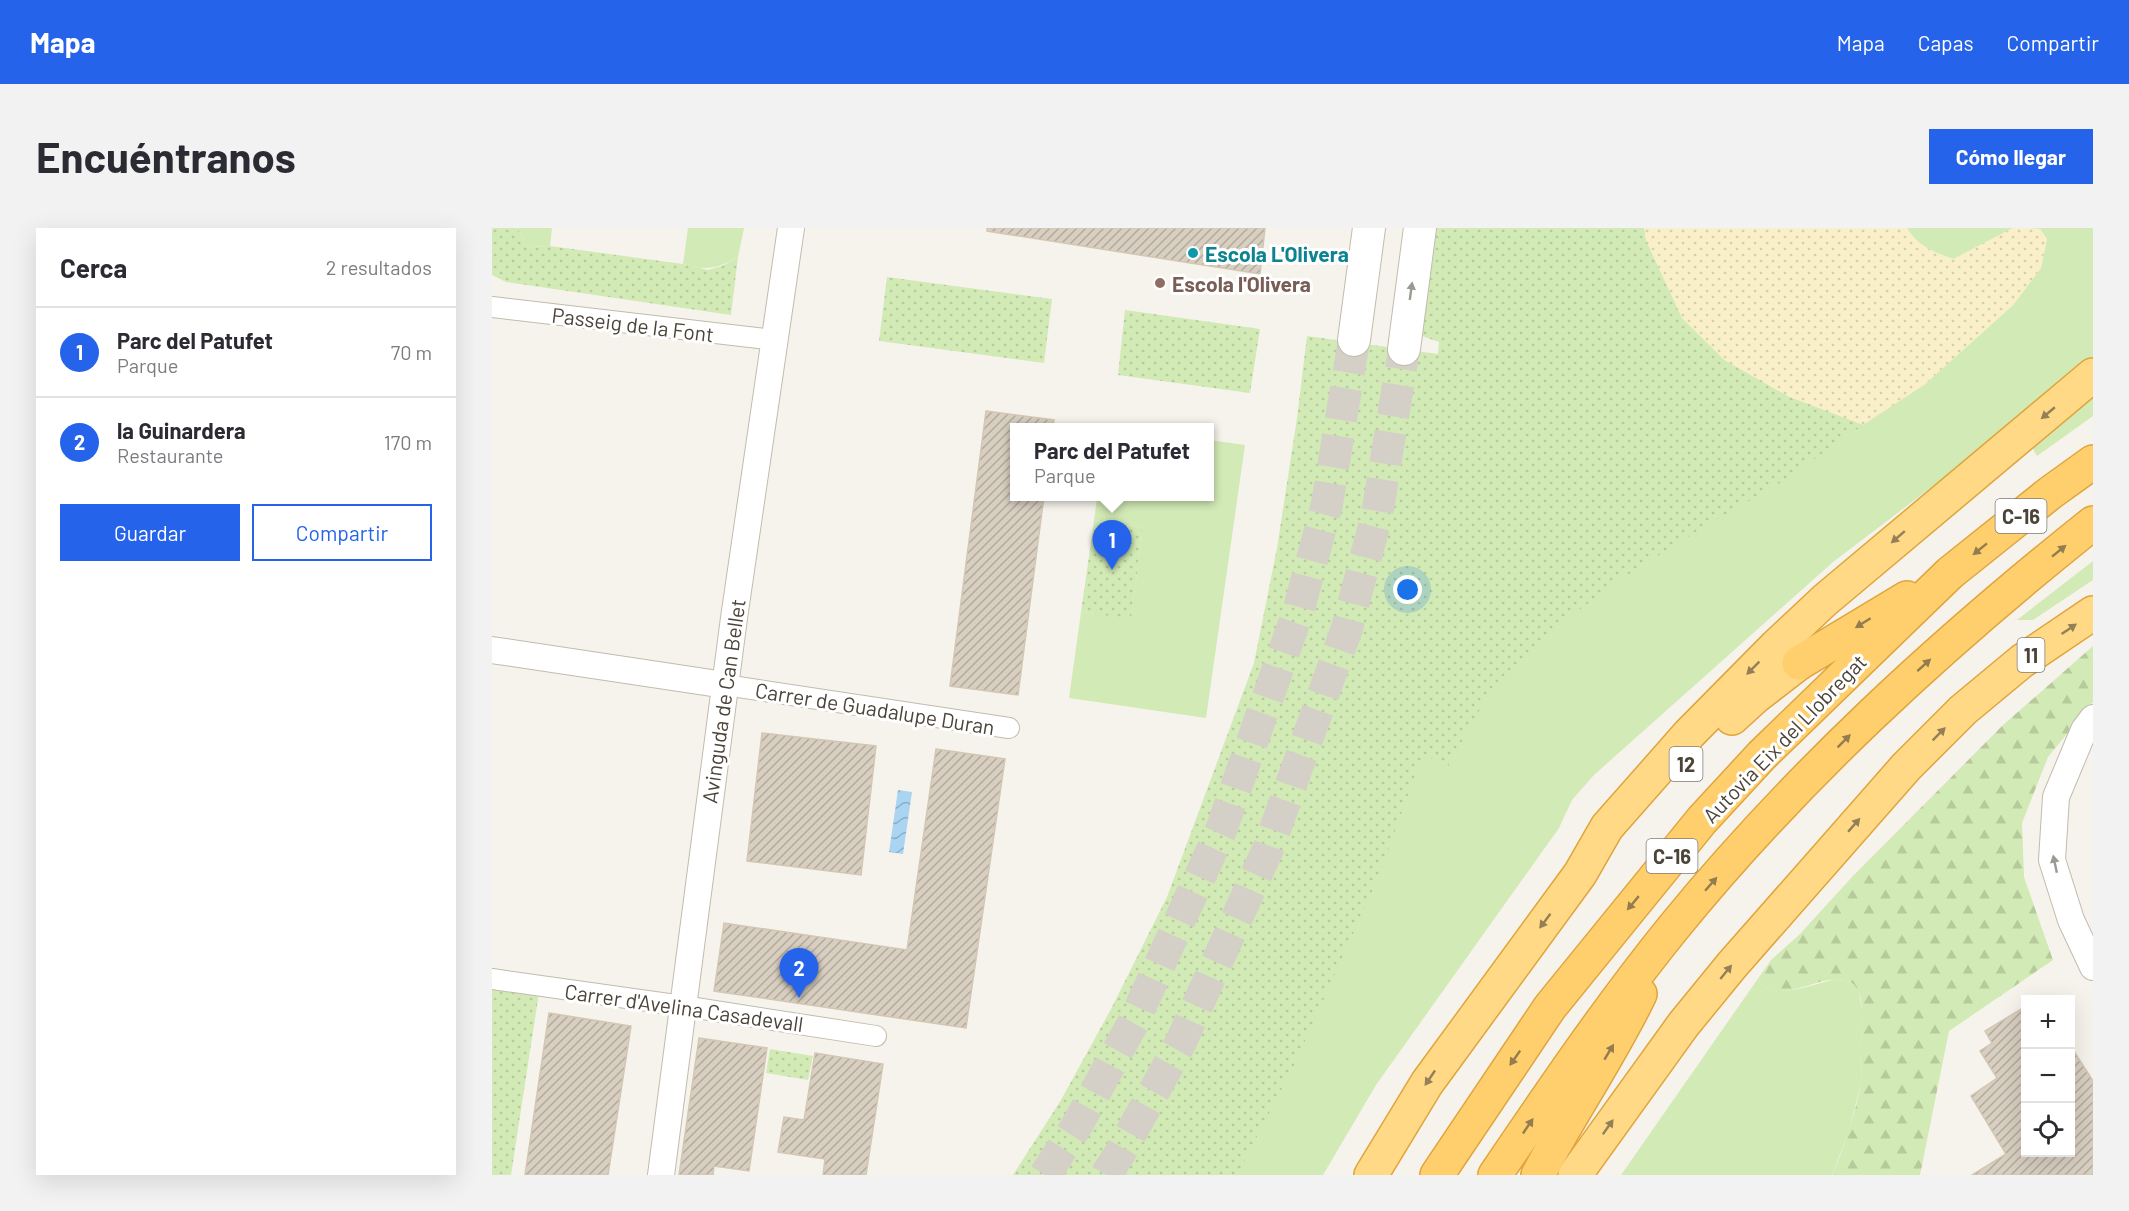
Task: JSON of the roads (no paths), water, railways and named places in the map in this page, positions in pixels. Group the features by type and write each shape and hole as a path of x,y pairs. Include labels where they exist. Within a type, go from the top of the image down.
{"highway":[{"path":"1371,1175 1427,1083 1580,874 1614,819 1689,734 1825,600 2093,375"},
{"name":"Autovia Eix del Llobregat","path":"1437,1175 1550,1007 1702,820 1762,755 1950,573 2050,493 2093,462"},
{"name":"C-16","path":"1495,1175 1606,1015 1673,928 1744,845 1881,704 2005,595 2093,523"},
{"name":"12","path":"1580,874 1616,840 1704,745 1755,697 1799,663 1872,617 1950,573"},
{"name":"11","path":"1575,1175 1643,1077 1697,1008 1906,767 1963,710 2022,661 2093,613"},
{"path":"1538,1175 1557,1139 1623,1030 1673,928"}],"street":[{"name":"Avinguda de Can Bellet","path":"661,1175 725,685 792,228"},
{"path":"1354,340 1369,228"},
{"path":"1404,349 1420,228"},
{"name":"Passeig de la Font","path":"492,307 775,340"},
{"name":"Carrer de Guadalupe Duran","path":"492,650 1009,728"},
{"path":"2093,718 2084,730 2055,797 2052,860 2071,920 2093,967"},
{"name":"Carrer d'Avelina Casadevall","path":"492,978 876,1036"}],"water":[{"path":"898,790 912,792 903,854 889,852"}],"tunnel":[{"path":"1045,1175 1076,1127 1134,1021 1221,830 1298,612 1327,504 1354,340"},
{"path":"1106,1175 1180,1044 1268,849 1347,628 1377,515 1404,349"}],"place":[{"name":"Escola L'Olivera","path":"1193,253"},
{"name":"Escola l'Olivera","path":"1160,283"},
{"name":"Parc del Patufet","path":"1112,570"},
{"name":"la Guinardera","path":"799,998"}]}
